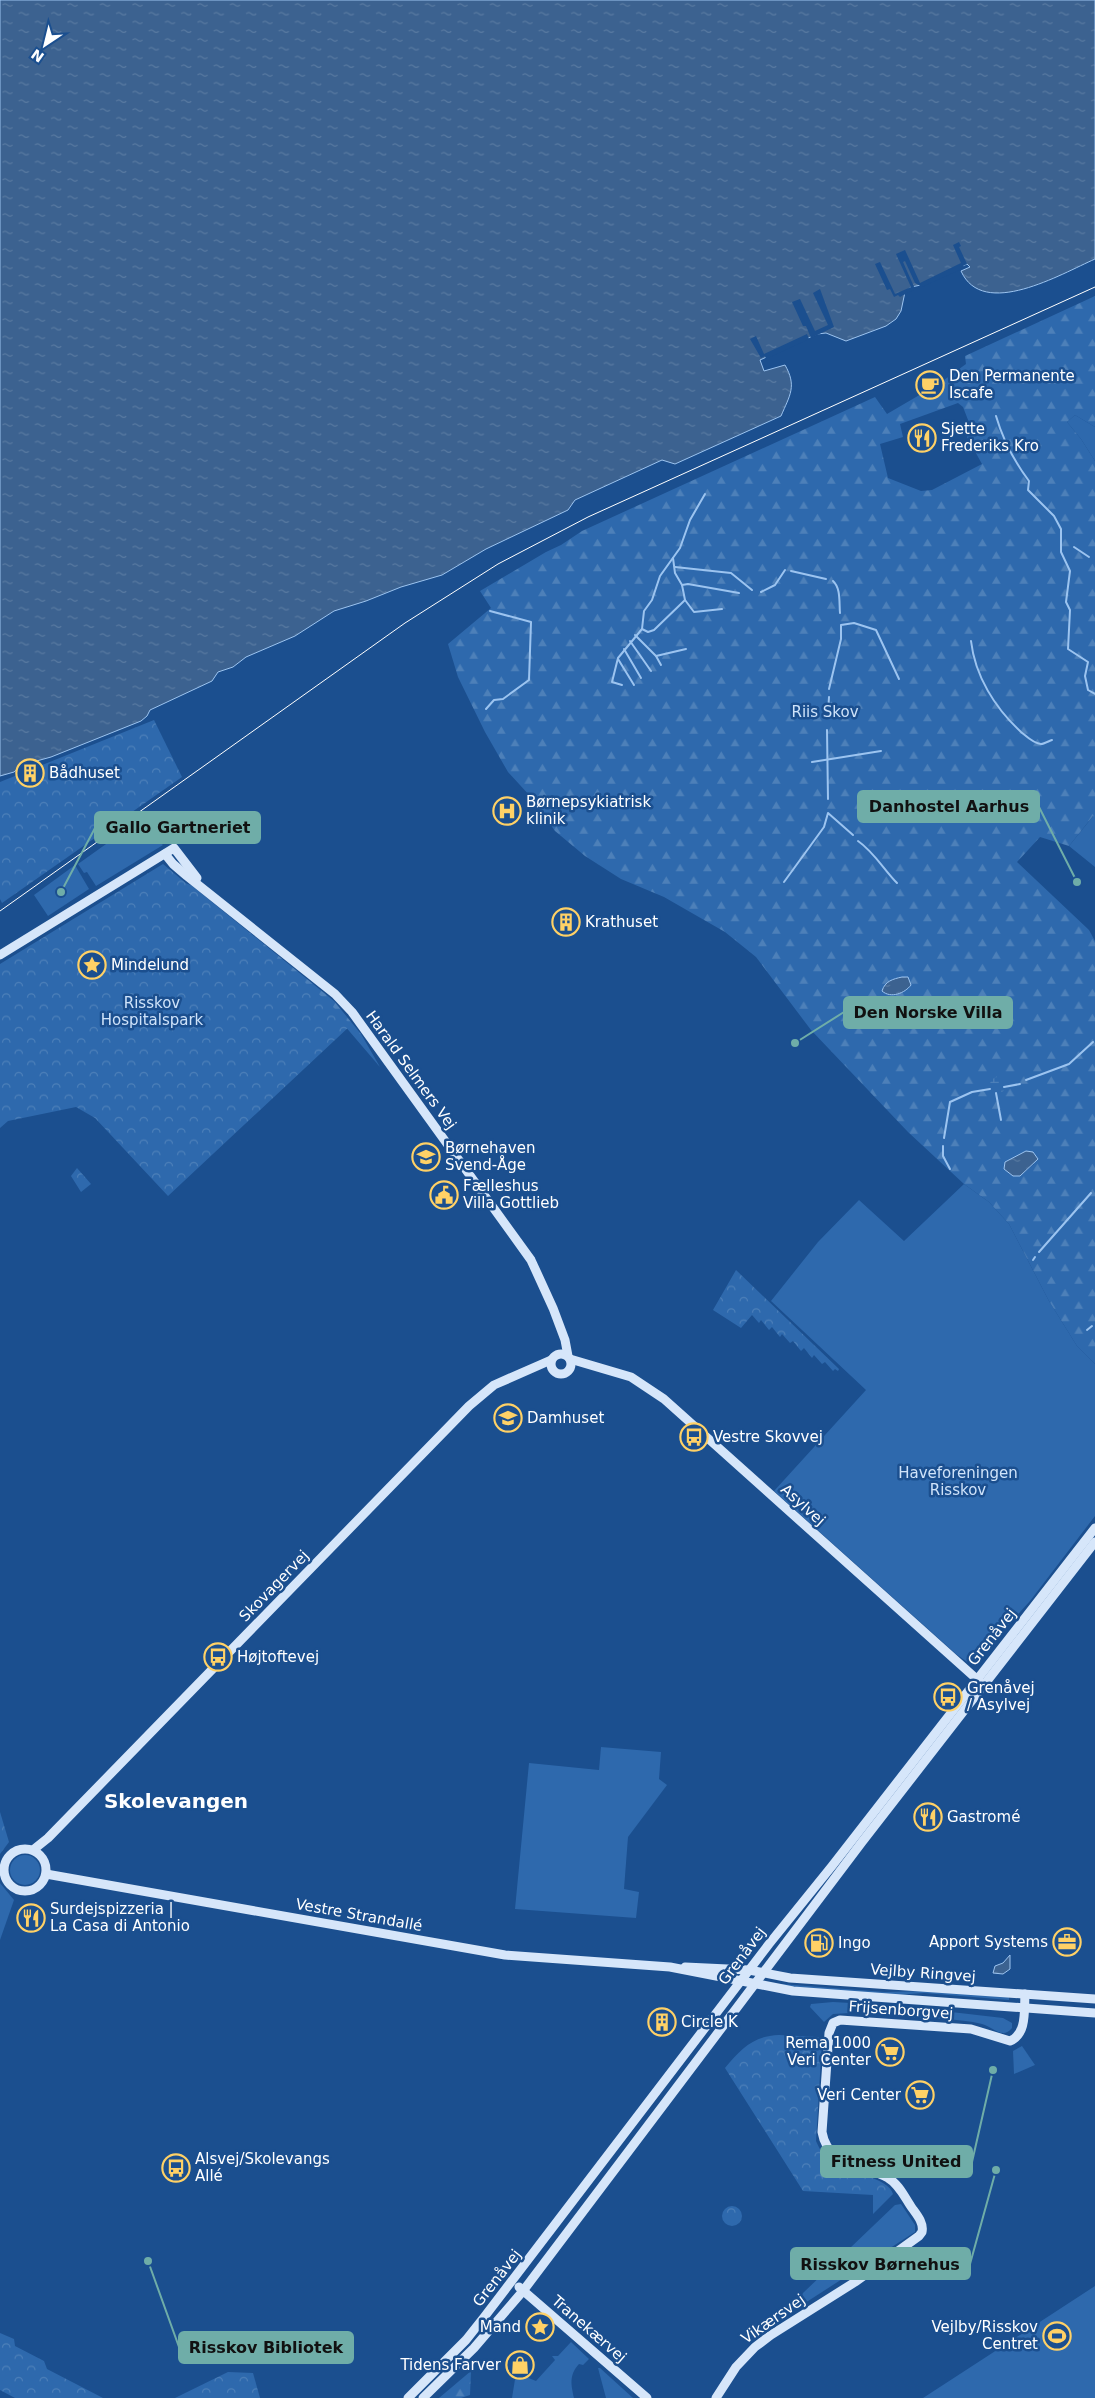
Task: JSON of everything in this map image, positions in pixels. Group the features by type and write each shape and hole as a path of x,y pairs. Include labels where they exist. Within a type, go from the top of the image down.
{"street":[{"name":"Harald Selmers Vej","path":"206,889 174,848 165,854 173,864 335,994 352,1012 528,1255 546,1290 565,1340 570,1369"},
{"path":"0,955 165,854"},
{"name":"Harald Selmers Vej","path":"552,1370 561,1332"},
{"name":"Asylvej","path":"554,1357 569,1357 592,1366 631,1377 664,1398 984,1685"},
{"name":"Skovagervej","path":"37,1853 48,1838 469,1406 494,1385 554,1357"},
{"name":"Asylvej","path":"570,1369 592,1366"},
{"name":"Skovagervej","path":"530,1369 552,1370 560,1374 570,1369"},
{"name":"Grenåvej","path":"408,2398 466,2340 740,1981 1095,1528"},
{"name":"Grenåvej","path":"423,2398 474,2348 523,2291 878,1821 1095,1542"},
{"path":"17,1850 37,1853 45,1864 46,1874 37,1887 26,1891 13,1887 2,1873 3,1861 17,1850"},
{"name":"Vestre Strandallé","path":"46,1874 506,1955 670,1967 700,1966 749,1970"},
{"name":"Vestre Strandallé","path":"670,1967 755,1985"},
{"name":"Vejlby Ringvej","path":"749,1970 790,1978 1095,1999"},
{"name":"Vejlby Ringvej","path":"755,1985 793,1991 1095,2013"},
{"name":"Frijsenborgvej","path":"920,2219 895,2183 880,2174 840,2160 826,2146 822,2132 831,2027 840,2020 971,2029 984,2032 1004,2041 1010,2041 1020,2034 1025,1994"},
{"name":"Vikærsvej","path":"716,2398 736,2367 755,2346 855,2282 919,2236 923,2228 920,2219"},
{"name":"Tranekærvej","path":"512,2281 647,2398"}],"green space":[{"name":"Riis Skov","path":"1095,296 1095,427 1075,415 1067,422 1095,461 1095,817 1093,816 1069,846 1040,837 1017,862 1089,930 1095,941 1095,1364 1077,1346 1049,1301 1009,1224 989,1202 964,1184 908,1132 811,1030 756,957 725,932 664,897 621,879 585,856 555,831 531,797 508,772 485,732 458,677 448,644 491,608 480,591 582,531 875,397 887,414 940,383 966,364 965,356","holes":["958,403 963,407 970,425 967,437 982,464 932,490 921,491 888,478 880,444 903,437 900,424","1026,1151 1034,1164 1020,1176 1005,1162"]},
{"path":"1075,415 1095,427 1095,461 1067,422"},
{"path":"154,720 182,777 2,903 0,899 0,782"},
{"path":"1094,815 1095,817 1095,867 1069,846"},
{"path":"137,822 163,845 96,886 87,872 84,873 78,864"},
{"name":"Risskov Hospitalspark","path":"163,864 327,1001 351,1025 168,1196 95,1118 76,1107 8,1121 0,1128 0,964"},
{"path":"75,865 89,889 48,916 34,895"},
{"path":"181,882 191,885 334,1001 361,1034 380,1067 344,1025"},
{"path":"998,1077 1006,1085 998,1093 990,1085"},
{"path":"77,1168 91,1184 81,1192 71,1176"},
{"name":"Haveforeningen Risskov","path":"964,1184 989,1202 1009,1224 1049,1301 1077,1346 1095,1364 1095,1516 1030,1601 976,1661 970,1664 956,1654 774,1491 866,1390 771,1301 818,1242 859,1200 904,1241"},
{"path":"736,1270 839,1369 838,1371 835,1369 833,1371 825,1362 822,1364 814,1355 812,1358 804,1348 801,1351 793,1341 790,1343 782,1334 780,1337 772,1327 769,1330 761,1320 759,1323 752,1315 741,1328 713,1310"},
{"path":"601,1747 661,1752 659,1779 667,1785 628,1837 624,1889 639,1892 636,1918 515,1909 529,1763 599,1770"},
{"path":"0,1812 9,1842 0,1854"},
{"path":"25,1855 35,1860 40,1870 35,1880 25,1885 15,1880 10,1870 15,1860"},
{"path":"0,1883 14,1900 0,1940"},
{"path":"781,1984 885,1992 927,1991 1009,1997 1009,2000 924,1993 895,1995 781,1986"},
{"path":"851,2003 850,2013 833,2014 824,2022 810,2007 811,2004"},
{"path":"908,2007 1003,2018 1012,2023 1012,2028 1005,2033 1001,2033 973,2022 907,2017"},
{"path":"779,2035 818,2037 822,2041 816,2141 827,2159 838,2167 876,2179 890,2188 893,2194 873,2214 873,2195 803,2191 725,2068 748,2045 762,2038"},
{"path":"1022,2046 1035,2065 1014,2074 1013,2051"},
{"path":"901,2204 915,2225 915,2232 805,2303 801,2298 803,2293 895,2205"},
{"path":"732,2206 739,2209 742,2216 739,2223 732,2226 725,2223 722,2216 725,2209"},
{"name":"Vejlby/Risskov Centret","path":"1095,2286 1095,2398 923,2398 943,2385"},
{"path":"0,2333 14,2339 15,2346 44,2361 47,2369 103,2398 15,2398 0,2390"},
{"path":"571,2342 589,2359 583,2365 579,2364 572,2376 574,2398 512,2398 516,2373 536,2381 555,2360 552,2356 558,2356"},
{"path":"598,2368 600,2368 633,2398 606,2398"},
{"path":"471,2371 470,2395 461,2398 439,2398"},
{"path":"228,2372 253,2373 260,2398 175,2398"}],"water":[{"path":"0,0 1095,0 1095,259 1043,282 1024,289 1004,293 986,292 972,285 961,271 970,267 967,264 921,285 911,287 905,292 901,311 896,319 886,326 846,341 826,333 817,334 760,360 764,371 785,365 789,372 791,391 781,416 675,464 662,460 575,500 568,510 486,549 442,575 401,587 334,611 295,636 246,657 233,667 218,672 212,681 150,710 141,721 51,757 22,765 14,772 0,776"},
{"path":"902,977 908,977 911,985 905,990 894,995 889,995 882,991 887,983"},
{"path":"1026,1151 1033,1152 1038,1159 1020,1176 1013,1176 1004,1169 1005,1162"},
{"path":"1010,1955 1010,1969 1003,1974 993,1973 995,1966 1003,1963"}],"pier":[{"path":"959,242 961,246 959,247 967,264 963,266 964,268 922,287 915,283 905,261 903,262 915,289 900,297 898,295 894,297 890,289 887,290 875,264 880,262 895,294 911,287 896,254 905,250 920,283 961,263 953,245"},
{"path":"820,289 834,327 811,338 792,302 800,299 815,331 828,325 813,293"},
{"path":"807,334 809,339 766,359 765,356 761,358 750,339 756,336 764,354"}],"waterway":[{"path":"996,416 1010,450 1029,481 1028,490 1054,516 1061,529 1061,552 1070,571 1066,602 1070,610 1068,649 1088,662 1085,676 1088,690 1095,694"},
{"path":"685,600 654,630 648,632 642,629 644,611 652,600 660,576 680,548 690,520 705,494"},
{"path":"1074,547 1089,557"},
{"path":"673,558 675,573 682,585 685,600 694,612 722,609"},
{"path":"675,567 731,573 752,590"},
{"path":"761,592 775,585 785,570"},
{"path":"791,571 826,579"},
{"path":"833,581 838,592 840,613"},
{"path":"682,585 688,584 739,593"},
{"path":"486,709 494,700 503,699 529,680 531,622 490,611"},
{"path":"829,689 841,639 841,625 854,623 876,630 899,679"},
{"path":"622,685 612,682 618,658 642,629"},
{"path":"635,635 656,656 661,665"},
{"path":"630,641 651,671"},
{"path":"971,641 973,654 982,679 1003,713 1021,732 1038,744 1052,740"},
{"path":"624,649 641,678"},
{"path":"656,656 686,649"},
{"path":"618,659 634,685"},
{"path":"828,713 829,697"},
{"path":"827,730 828,799"},
{"path":"812,762 881,751"},
{"path":"784,882 824,827 828,813 853,835"},
{"path":"858,841 869,850 897,883"},
{"path":"1026,1080 1069,1064 1093,1042"},
{"path":"1004,1087 1020,1084"},
{"path":"944,1138 950,1102 972,1092 990,1089"},
{"path":"996,1093 1001,1120"},
{"path":"943,1146 943,1156 950,1169"},
{"path":"1039,1252 1091,1193"},
{"path":"1087,1330 1092,1326"}],"tram line":[{"path":"0,911 405,623 498,564 588,517 1095,287"}],"place":[{"name":"Den Permanente Iscafe","path":"930,385"},
{"name":"Sjette Frederiks Kro","path":"922,438"},
{"name":"Bådhuset","path":"30,773"},
{"name":"Børnepsykiatrisk klinik","path":"507,811"},
{"name":"Danhostel Aarhus","path":"1077,882"},
{"name":"Gallo Gartneriet","path":"61,892"},
{"name":"Krathuset","path":"566,922"},
{"name":"Mindelund","path":"92,965"},
{"name":"Den Norske Villa","path":"795,1043"},
{"name":"Børnehaven Svend-Åge","path":"426,1157"},
{"name":"Fælleshus Villa Gottlieb","path":"444,1195"},
{"name":"Damhuset","path":"508,1418"},
{"name":"Vestre Skovvej","path":"694,1437"},
{"name":"Højtoftevej","path":"218,1657"},
{"name":"Grenåvej / Asylvej","path":"948,1697"},
{"name":"Gastromé","path":"928,1817"},
{"name":"Surdejspizzeria | La Casa di Antonio","path":"31,1918"},
{"name":"Apport Systems","path":"1067,1942"},
{"name":"Ingo","path":"819,1943"},
{"name":"Circle K","path":"662,2022"},
{"name":"Rema 1000 Veri Center","path":"890,2052"},
{"name":"Fitness United","path":"993,2070"},
{"name":"Veri Center","path":"920,2095"},
{"name":"Alsvej/Skolevangs Allé","path":"176,2168"},
{"name":"Risskov Børnehus","path":"996,2170"},
{"name":"Risskov Bibliotek","path":"148,2261"},
{"name":"Mand","path":"540,2327"},
{"name":"Vejlby/Risskov Centret","path":"1057,2336"},
{"name":"Tidens Farver","path":"520,2365"}],"district":[{"name":"Skolevangen","path":"176,1801"}]}
